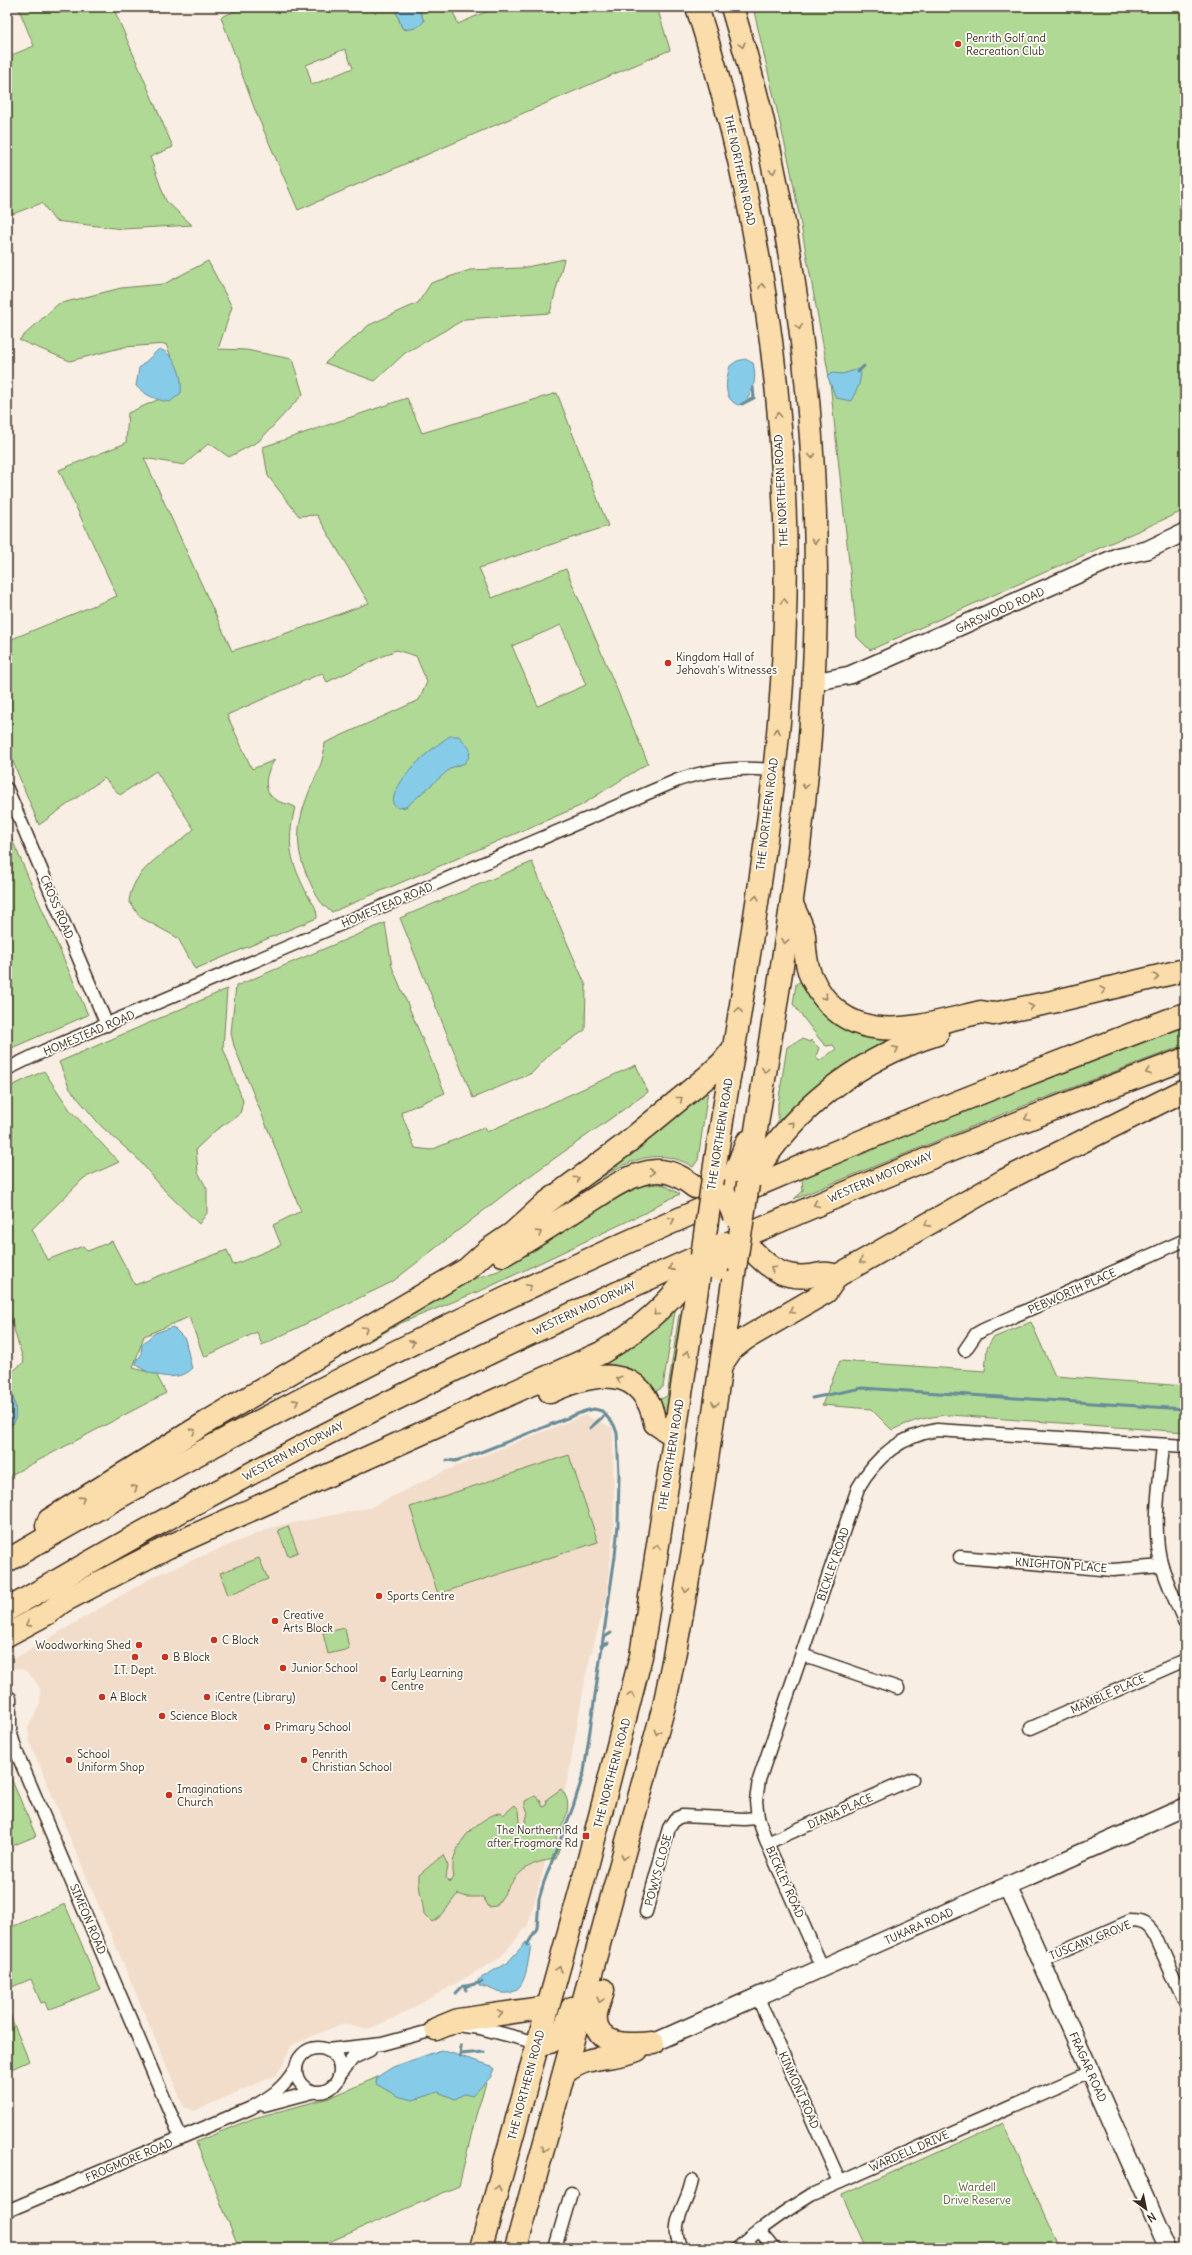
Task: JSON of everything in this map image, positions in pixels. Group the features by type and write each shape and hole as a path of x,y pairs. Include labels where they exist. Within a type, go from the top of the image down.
{"highway":[{"name":"THE NORTHERN ROAD","path":"516,2248 566,2072 618,1879 664,1706 676,1648 729,1309 720,1249 733,1173 721,1128 734,1048 773,770 782,682 784,597 782,489 775,374 745,186 727,111 697,7"},
{"name":"THE NORTHERN ROAD","path":"481,2248 585,1874 641,1656 673,1435 695,1303 720,1249 733,1173 757,1121 791,903 803,814 814,682 816,608 815,502 812,452 798,318 776,184 761,117 732,7"},
{"path":"791,903 804,934 803,944 809,972 818,990 846,1017 865,1025 884,1030 905,1029 981,1012 993,1014 1052,1002 1185,970"},
{"path":"467,1269 494,1261 615,1186 640,1174 655,1171 680,1176 733,1173 781,1137 807,1108 836,1084 868,1062 921,1039 983,1022 993,1014"},
{"path":"7,1561 161,1474 338,1380 568,1268 666,1223 867,1138 985,1090 1185,1014"},
{"path":"40,1541 49,1520 276,1381 467,1269 488,1250 513,1233 546,1203 623,1146 708,1076 722,1063 734,1048"},
{"name":"WESTERN MOTORWAY","path":"7,1610 266,1465 411,1390 575,1311 773,1222 907,1166 1185,1059"},
{"path":"721,1365 732,1349 745,1339 826,1292 837,1276 1005,1180 1185,1090"},
{"path":"48,1613 62,1602 168,1548 601,1353 648,1320 720,1249 726,1196 733,1173"},
{"path":"720,1249 768,1266 783,1275 809,1276 824,1272 837,1276"},
{"path":"7,1635 48,1613 65,1607 552,1391 585,1378 609,1376 634,1386 649,1402 655,1423 673,1435"},
{"path":"538,2043 548,2044 552,2042 565,2027 592,1936 618,1879"},
{"path":"618,1879 613,1953 596,2015 598,2026 606,2038 616,2044 653,2044"},
{"path":"436,2029 458,2020 548,2007"},
{"path":"538,2043 550,2052 557,2068 555,2111"},
{"path":"566,2072 583,2061 628,2054 653,2044"}],"street":[{"name":"GARSWOOD ROAD","path":"814,682 850,675 1119,556 1147,550 1185,532"},
{"name":"HOMESTEAD ROAD","path":"7,1069 678,780 699,773 726,768 773,770"},
{"name":"CROSS ROAD","path":"7,789 107,1025"},
{"name":"PEBWORTH PLACE","path":"965,1350 976,1334 983,1330 1185,1240"},
{"name":"BICKLEY ROAD","path":"823,1969 758,1818 756,1801 759,1780 858,1488 873,1465 897,1443 916,1434 950,1429 1185,1446"},
{"path":"1163,1445 1158,1530 1162,1566 1185,1623"},
{"name":"KNIGHTON PLACE","path":"960,1558 1103,1569 1130,1569 1162,1566"},
{"path":"802,1655 898,1688"},
{"name":"MAMBLE PLACE","path":"1032,1728 1185,1660"},
{"name":"SIMEON ROAD","path":"10,1698 10,1731 16,1751 181,2138"},
{"name":"DIANA PLACE","path":"768,1843 912,1779"},
{"name":"TUKARA ROAD","path":"653,2044 1185,1807"},
{"name":"POWYS CLOSE","path":"646,1912 669,1828 675,1819 686,1815 744,1819 758,1818"},
{"name":"FRAGAR ROAD","path":"1008,1886 1168,2248"},
{"name":"TUSCANY GROVE","path":"1041,1960 1130,1922 1142,1922 1148,1926 1154,1934 1185,2003"},
{"name":"KINMONT ROAD","path":"758,1998 840,2182"},
{"path":"382,2044 353,2058 329,2090 313,2092 299,2083 296,2068 299,2058 307,2051 317,2048 327,2050 382,2044 450,2026 472,2027 538,2043"},
{"path":"327,2050 338,2060 339,2076"},
{"name":"FROGMORE ROAD","path":"7,2211 251,2108 278,2092 287,2083 296,2068"},
{"name":"WARDELL DRIVE","path":"738,2248 759,2230 788,2209 840,2182 1090,2072"},
{"name":"FROGMORE ROAD","path":"251,2108 313,2092"},
{"path":"681,2248 677,2238 676,2225 689,2195 692,2180"},
{"path":"555,2248 571,2193"},
{"path":"759,2230 774,2248"}],"shaded area":[{"name":"Penrith Christian School","path":"585,1415 613,1428 614,1525 606,1599 586,1674 568,1778 528,1925 500,1958 397,2017 368,2029 341,2024 292,2045 277,2075 194,2111 184,2107 30,1743 28,1728 40,1704 40,1689 34,1679 27,1672 22,1669 7,1667 7,1663 156,1575 273,1527 369,1508 442,1472"}],"green space":[{"path":"18,7 113,7 173,147 150,157 166,201 192,225 123,229 55,221 42,203 7,216 7,57 34,46"},
{"path":"245,7 397,7 396,11 402,28 406,30 424,21 418,7 451,7 458,24 497,7 657,7 670,50 298,210 255,110 221,17","holes":["345,49 353,68 312,85 306,65"]},
{"path":"753,7 1185,7 1185,510 870,650 857,637 830,382 790,166"},
{"path":"564,259 550,313 465,319 405,353 375,381 325,363 369,325 418,303 431,283 470,270 522,268"},
{"path":"208,261 232,307 218,349 246,350 292,359 303,394 259,441 229,457 209,443 184,465 144,458 232,651 302,628 369,603 317,515 299,516 268,476 263,447 407,398 422,433 557,393 608,526 479,568 492,598 566,569 648,763 580,806 332,912 321,902 304,868 298,836 301,815 321,762 325,743 419,700 427,682 416,656 396,650 327,682 322,673 227,715 252,769 275,760 267,777 267,789 269,794 280,802 295,807 290,843 291,853 297,872 315,908 317,918 195,969 178,938 140,917 129,901 132,889 145,868 194,829 156,771 120,795 104,778 39,825 7,747 7,641 117,596 59,470 126,443 128,413 164,397 181,383 166,344 124,347 70,361 19,340 58,304 121,288 164,284","holes":["561,625 586,685 538,706 512,646"]},
{"path":"7,828 88,1015 7,1050"},
{"path":"532,862 586,986 585,1030 551,1053 532,1073 473,1098 400,918"},
{"path":"385,923 392,967 445,1093 401,1112 415,1148 431,1150 485,1127 487,1132 636,1065 648,1092 510,1190 392,1282 262,1345 257,1332 204,1357 189,1317 144,1336 133,1368 156,1374 166,1393 7,1477 7,1427 14,1423 9,1390 7,1388 7,1376 24,1362 7,1307 7,1088 44,1071 70,1110 119,1162 84,1178 32,1229 47,1260 83,1246 88,1251 112,1241 135,1285 227,1250 233,1265 281,1245 273,1225 301,1211 234,1046 231,1033 236,986"},
{"path":"803,980 895,1037 847,1064 817,1086 790,1111 778,1125 778,1104 787,1047 802,1039 810,1042 811,1040 819,1048 816,1056 819,1061 836,1049 833,1045 826,1046 821,1041 793,1004 796,984"},
{"path":"227,989 223,1048 243,1101 240,1114 216,1130 196,1149 198,1172 207,1189 207,1213 199,1224 166,1192 137,1158 101,1126 70,1089 59,1062"},
{"path":"1185,1022 1185,1045 1010,1111 794,1199 803,1191 802,1179 810,1173"},
{"path":"708,1090 698,1160 693,1167 676,1159 659,1157 643,1158 612,1171 568,1199"},
{"path":"658,1184 664,1185 680,1194 653,1207 653,1209 487,1288 401,1323 356,1349 353,1347 464,1282 498,1271 619,1195 640,1186"},
{"path":"674,1308 675,1311 663,1387 655,1392 645,1380 632,1371 609,1364 601,1364"},
{"path":"679,1314 681,1314 666,1413 664,1413 659,1400 667,1396"},
{"path":"1031,1322 1055,1376 1185,1386 1185,1432 950,1415 935,1416 906,1424 892,1430 871,1409 822,1405 840,1361 985,1371 987,1348 993,1338"},
{"path":"569,1455 598,1542 438,1594 410,1507"},
{"path":"288,1526 298,1552 288,1556 278,1530"},
{"path":"259,1558 268,1579 228,1595 220,1573"},
{"path":"345,1628 349,1649 328,1654 323,1633"},
{"path":"7,1769 36,1836 7,1848"},
{"path":"561,1789 565,1795 568,1807 565,1819 556,1838 560,1847 556,1859 534,1864 526,1868 514,1880 496,1906 489,1907 483,1897 467,1897 458,1894 436,1920 432,1922 424,1914 419,1885 419,1875 443,1855 448,1866 446,1878 450,1882 454,1877 453,1866 459,1846 472,1829 491,1816 501,1812 503,1815 515,1805 519,1810 520,1821 517,1829 524,1828 528,1812 525,1807 525,1801 535,1796 540,1800 543,1807 546,1806 547,1799"},
{"path":"65,1904 100,1989 48,2010 45,2002 41,2003 31,1979 7,1989 7,1929"},
{"path":"7,2008 29,2061 7,2071"},
{"path":"438,2051 491,2067 476,2115 459,2186 315,2248 239,2248 196,2142 254,2118 329,2098"},
{"name":"Wardell Drive Reserve","path":"1003,2123 1060,2248 866,2248 842,2195"}],"water":[{"path":"397,7 418,7 424,21 414,28 402,28 396,11"},
{"path":"159,349 170,356 174,361 181,380 181,393 170,402 152,397 136,386 139,368"},
{"path":"745,359 753,363 755,379 751,393 745,403 738,405 729,398 727,393 727,377 730,366 737,361"},
{"path":"859,369 861,373 859,385 851,401 836,398 827,375 833,373 842,374"},
{"path":"450,736 459,736 470,749 469,757 465,763 451,768 406,807 398,808 393,804 394,795 399,785 423,757"},
{"path":"173,1327 185,1339 192,1369 180,1376 172,1377 156,1375 148,1372 136,1364 137,1359 141,1356 142,1344 155,1333"},
{"path":"7,1389 14,1400 15,1415 14,1423 7,1427"},
{"path":"526,1942 531,1946 527,1969 521,1984 517,1989 511,1993 503,1993 479,1986 478,1980 508,1962"},
{"path":"441,2050 492,2066 494,2069 490,2078 472,2096 464,2094 455,2099 438,2092 413,2100 397,2096 376,2084 377,2077 393,2067"}],"waterway":[{"path":"858,372 864,366"},
{"path":"742,404 754,398 753,387"},
{"path":"812,1398 862,1388 1185,1409"},
{"path":"447,1460 455,1461 468,1457 585,1411 594,1409 602,1411 614,1425 617,1433 619,1475 618,1525 615,1556 584,1772 573,1807 544,1882 539,1899 537,1928 527,1945"},
{"path":"590,1428 606,1414"},
{"path":"603,1638 611,1633"},
{"path":"601,1646 608,1643"},
{"path":"466,1990 467,1986 482,1982"},
{"path":"456,1993 463,1986 467,1986"},
{"path":"460,2056 461,2046"},
{"path":"460,2054 484,2052"}],"place":[{"name":"Penrith Golf and Recreation Club","path":"958,44"},
{"name":"Kingdom Hall of Jehovah's Witnesses","path":"668,663"},
{"name":"Sports Centre","path":"379,1596"},
{"name":"Creative Arts Block","path":"275,1621"},
{"name":"C Block","path":"214,1640"},
{"name":"Woodworking Shed","path":"139,1645"},
{"name":"I.T. Dept.","path":"135,1657"},
{"name":"B Block","path":"165,1657"},
{"name":"Junior School","path":"283,1668"},
{"name":"Early Learning Centre","path":"383,1679"},
{"name":"A Block","path":"102,1697"},
{"name":"iCentre (Library)","path":"207,1697"},
{"name":"Science Block","path":"162,1716"},
{"name":"Primary School","path":"267,1727"},
{"name":"School Uniform Shop","path":"69,1760"},
{"name":"Penrith Christian School","path":"304,1760"},
{"name":"Imaginations Church","path":"169,1795"},
{"name":"The Northern Rd after Frogmore Rd","path":"586,1836"}]}
